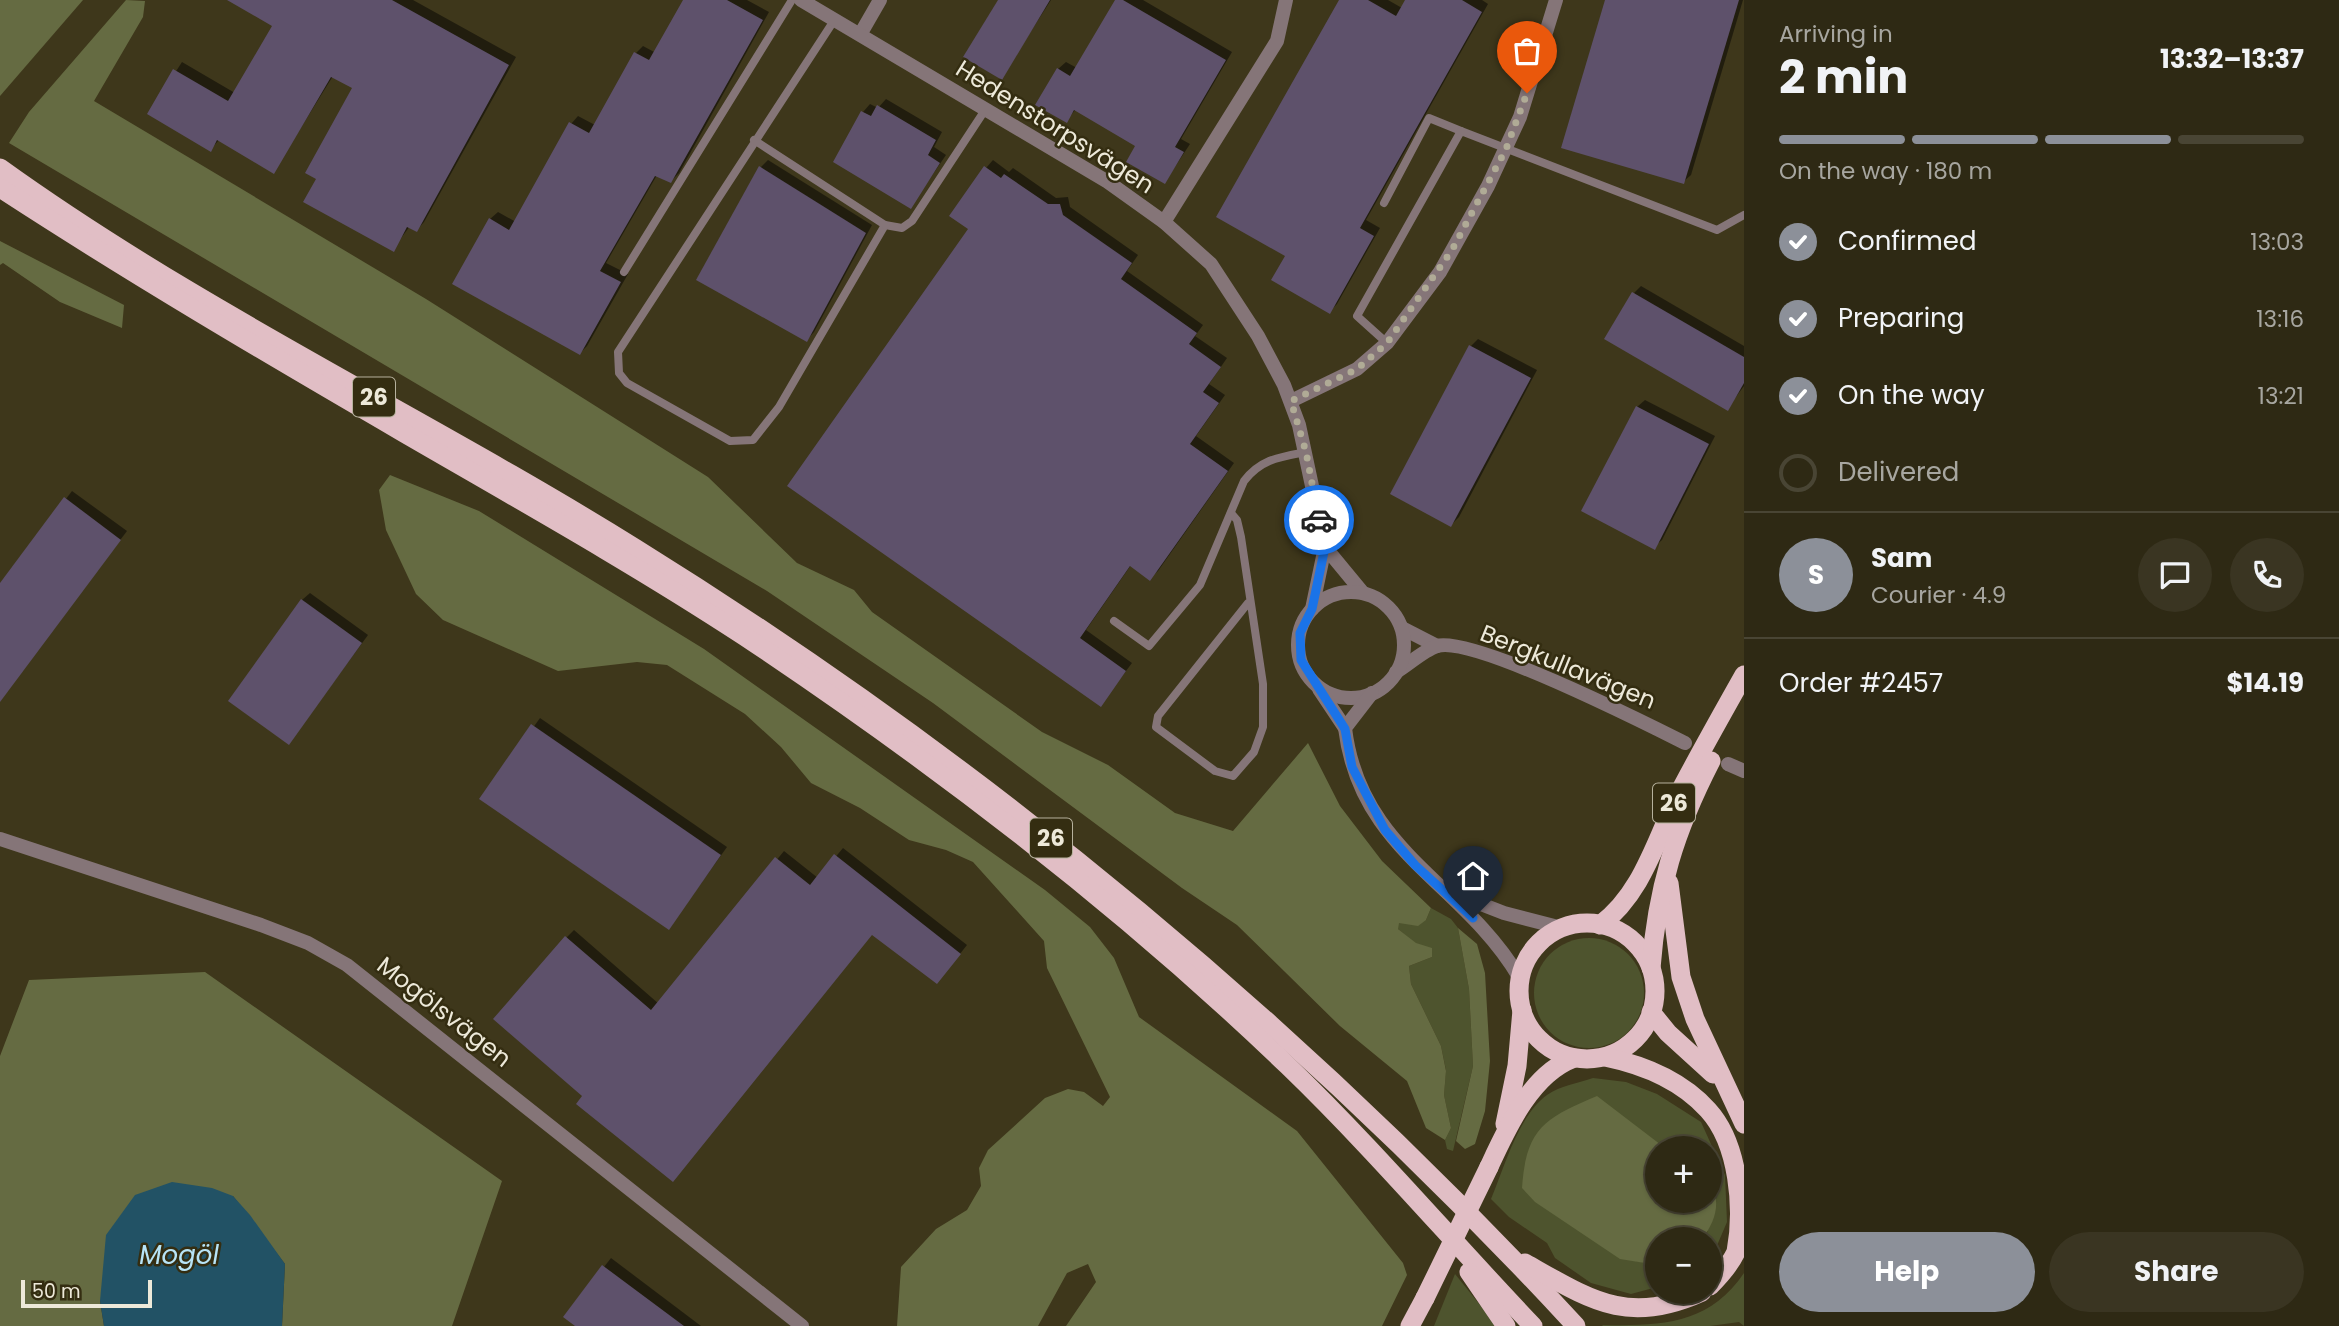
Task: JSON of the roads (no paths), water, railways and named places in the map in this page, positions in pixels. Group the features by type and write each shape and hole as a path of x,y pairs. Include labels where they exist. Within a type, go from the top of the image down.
{"highway":[{"name":"26","path":"0,168 119,246 298,354 508,472 643,553 751,622 896,722 1003,800 1200,961 1314,1065 1510,1254 1585,1297 1611,1307 1640,1311 1674,1304"},
{"name":"26","path":"0,188 143,279 633,567 744,637 885,736 1095,894 1289,1067 1383,1163 1430,1217 1506,1326"},
{"name":"26","path":"1600,925 1618,912 1632,895 1682,787 1744,675"},
{"name":"26","path":"1651,1012 1654,922 1668,862 1693,797 1744,702"},
{"name":"26","path":"1668,862 1671,919 1681,978 1695,1019 1724,1085"},
{"path":"1501,1142 1515,1077 1522,1010 1519,977 1529,955 1541,940 1562,928 1581,923 1600,925 1614,929 1637,945 1651,970"},
{"path":"1522,1010 1537,1037 1548,1046 1574,1058"},
{"path":"1605,1057 1634,1040 1651,1012 1668,1033 1724,1085 1744,1124"},
{"path":"1410,1326 1501,1142 1543,1078 1562,1062 1574,1058 1605,1057 1668,1078 1709,1110 1723,1131 1740,1178 1744,1217 1736,1252 1722,1273"},
{"path":"1430,1217 1533,1326"},
{"path":"1510,1254 1576,1326"},
{"path":"1416,1326 1425,1298"}],"street":[{"name":"Hedenstorpsvägen","path":"801,0 1108,182 1164,222 1211,264 1258,336 1291,401 1306,452 1325,547 1312,609"},
{"path":"860,33 880,0"},
{"path":"1164,222 1277,41 1286,0"},
{"path":"1291,401 1357,369 1387,343 1440,272 1506,149 1520,117 1556,0"},
{"path":"1325,547 1363,593 1387,606 1402,628 1437,646"},
{"path":"1363,593 1336,594 1312,609 1303,624 1298,642 1301,660 1345,729 1352,767 1367,802 1401,850 1494,938 1519,977"},
{"path":"1396,672 1404,651 1402,628"},
{"path":"1315,684 1342,697 1372,693 1383,687 1396,672 1437,646"},
{"name":"Bergkullavägen","path":"1437,646 1471,650 1513,665 1607,703 1685,743"},
{"path":"1345,729 1372,693"},
{"path":"1728,764 1744,771"},
{"name":"Mogölsvägen","path":"0,839 261,925 308,943 347,965 802,1326"},
{"path":"1442,889 1504,913 1562,928"}],"lane":[{"path":"624,272 792,0"},
{"path":"835,19 618,352 619,373 627,383 730,441 753,440 779,407 885,225"},
{"path":"754,140 885,225 902,228 912,221 985,110"},
{"path":"1384,203 1429,118 1717,230 1744,215"},
{"path":"1387,343 1357,316 1461,131"},
{"path":"1114,621 1149,646 1200,585 1244,481 1253,470 1276,458 1306,452"},
{"path":"1231,513 1237,520 1248,603 1263,684 1263,727 1254,752 1233,776 1215,771 1156,727 1158,716 1248,603"}],"water":[{"name":"Mogöl","path":"172,1182 212,1188 233,1196 250,1215 285,1264 282,1326 104,1326 100,1301 106,1235 135,1195"}]}
